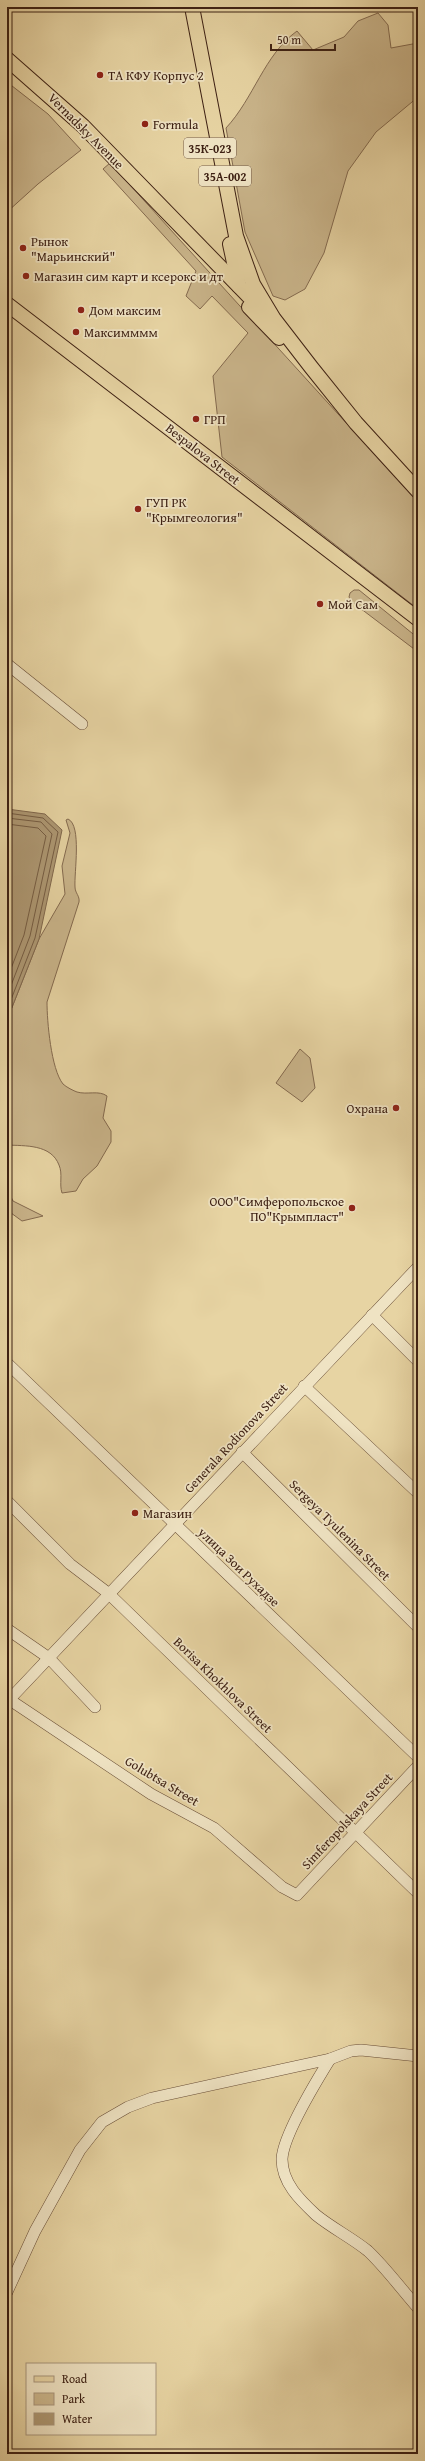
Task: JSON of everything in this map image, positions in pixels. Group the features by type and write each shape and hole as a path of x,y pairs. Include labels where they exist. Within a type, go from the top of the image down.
{"main road":[{"name":"35К-023","path":"185,7 213,164 245,304"},
{"name":"35А-002","path":"192,7 239,250 253,284 285,335 331,393"},
{"name":"Vernadsky Avenue","path":"7,59 83,126 285,335"},
{"name":"Vernadsky Avenue","path":"162,208 245,304"},
{"name":"Bespalova Street","path":"7,304 418,619"},
{"name":"35А-002","path":"245,304 331,393 418,491"}],"street":[{"path":"7,664 82,724"},
{"name":"Generala Rodionova Street","path":"8,1699 49,1658 108,1593 418,1267"},
{"path":"372,1315 418,1361"},
{"name":"улица Зои Рухадзе","path":"7,1362 418,1757"},
{"path":"304,1386 418,1494"},
{"name":"Sergeya Tyulenina Street","path":"242,1452 418,1628"},
{"name":"Borisa Khokhlova Street","path":"7,1501 70,1564 108,1593 418,1892"},
{"path":"7,1629 49,1658 95,1706"},
{"name":"Golubtsa Street","path":"8,1699 151,1794 214,1828 282,1887 297,1895"},
{"name":"Simferopolskaya Street","path":"297,1895 418,1766"},
{"path":"7,2292 35,2231 80,2150 102,2122 128,2107 152,2098 330,2059 351,2050 418,2056"},
{"path":"330,2059 315,2082 287,2140 282,2159 286,2177 296,2196 317,2216 368,2252 418,2308"}],"green space":[{"path":"378,13 388,25 391,48 418,43 418,97 376,132 348,171 324,253 305,289 285,300 273,296 245,232 226,128 244,104 267,64 286,41 297,31 313,50 344,37 358,21"},
{"path":"7,82 48,114 81,150 38,184 7,212"},
{"path":"110,163 418,502 418,609 222,457 213,376 248,333 212,296 200,309 186,296 196,271 103,169"},
{"path":"354,590 359,590 418,638 418,652 352,602 349,597 350,593"},
{"path":"68,819 72,823 75,830 75,887 79,902 47,1002 50,1044 55,1068 63,1084 77,1092 100,1093 107,1096 103,1118 111,1131 111,1142 97,1166 83,1179 76,1191 62,1193 60,1168 55,1158 50,1153 29,1146 7,1145 7,1020 39,939 65,894 62,866 70,833 66,820"},
{"path":"300,1049 310,1058 315,1088 302,1102 276,1083"},
{"path":"7,1189 13,1201 43,1216 22,1221 7,1210"}],"water":[{"path":"7,809 45,814 62,830 39,939 7,1020"}],"place":[{"name":"ТА КФУ Корпус 2","path":"100,75"},
{"name":"Formula","path":"145,124"},
{"name":"Рынок \"Марьинский\"","path":"23,248"},
{"name":"Магазин сим карт и ксерокс и дт","path":"26,276"},
{"name":"Дом максим","path":"81,310"},
{"name":"Максимммм","path":"76,332"},
{"name":"ГРП","path":"196,419"},
{"name":"ГУП РК \"Крымгеология\"","path":"138,509"},
{"name":"Мой Сам","path":"320,604"},
{"name":"Охрана","path":"396,1108"},
{"name":"ООО\"Симферопольское ПО\"Крымпласт\"","path":"352,1208"},
{"name":"Магазин","path":"135,1513"}]}
